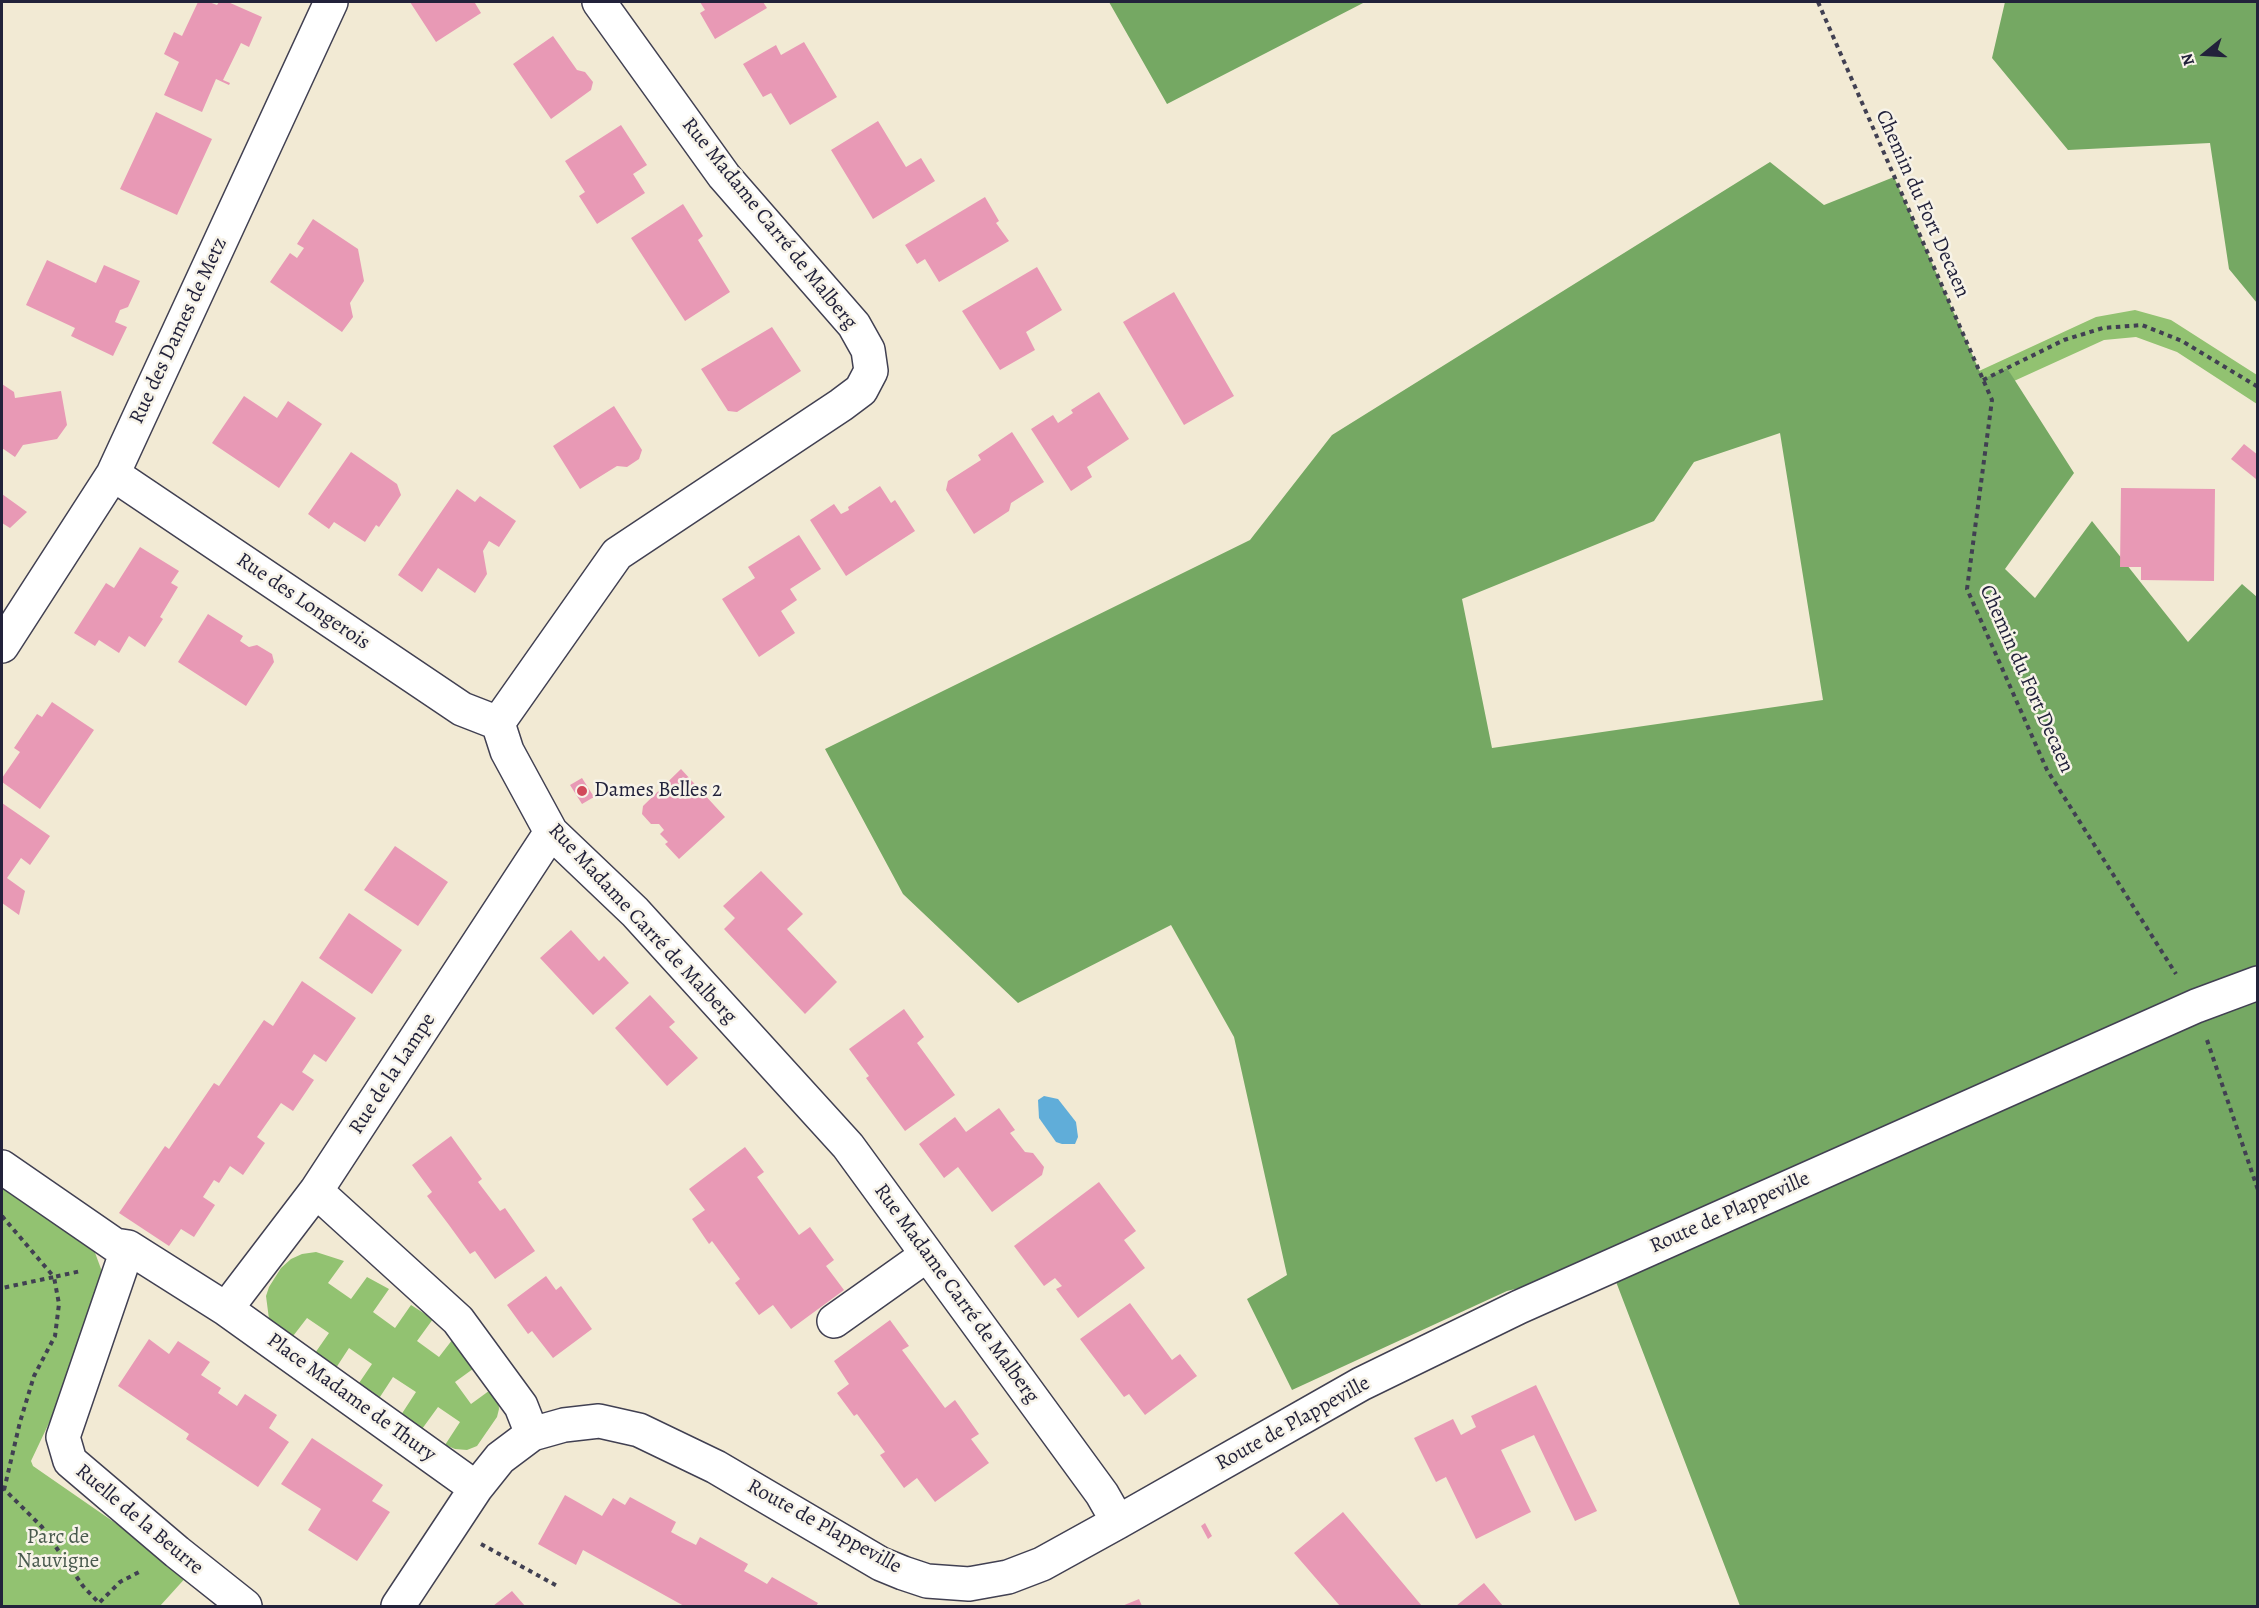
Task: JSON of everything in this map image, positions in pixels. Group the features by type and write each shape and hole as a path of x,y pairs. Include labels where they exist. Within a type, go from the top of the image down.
{"street":[{"name":"Rue des Dames de Metz","path":"2,646 113,474 331,2"},
{"name":"Rue Madame Carré de Malberg","path":"599,2 724,176 854,325 868,350 871,371 861,390 841,405 617,554 498,723 507,751 551,832 635,912 848,1146 1102,1494 1118,1522"},
{"name":"Rue des Longerois","path":"113,474 462,709 498,723"},
{"name":"Rue de la Lampe","path":"226,1309 316,1191 551,832"},
{"name":"Route de Plappeville","path":"398,1606 476,1488 500,1458 532,1434 564,1425 599,1421 639,1430 716,1467 881,1564 927,1594 1008,1577 1042,1564 1361,1384 1519,1307 2196,1006 2258,983"},
{"path":"2,1167 122,1246 226,1309"},
{"path":"316,1191 458,1320 520,1406 532,1434"},
{"name":"Ruelle de la Beurre","path":"122,1246 63,1437 70,1461 177,1552 245,1606"},
{"path":"834,1321 927,1255"},
{"name":"Place Madame de Thury","path":"226,1309 476,1488"}],"path":[{"name":"Chemin du Fort Decaen","path":"1818,2 1992,400 1967,589 2047,770 2196,1006 2258,1190"},
{"path":"1983,380 2064,340 2103,328 2142,325 2182,341 2258,387"},
{"path":"2,1216 54,1277 59,1304 55,1336 34,1376 3,1489 42,1527 97,1605 120,1581 177,1552"},
{"path":"2,1288 101,1266 122,1246"},
{"path":"451,1527 560,1587"}],"green space":[{"path":"1109,2 1365,2 1167,104"},
{"path":"2005,2 2257,2 2257,303 2229,269 2210,143 2068,150 1992,58"},
{"path":"1770,162 1824,205 1894,177 1983,379 2007,368 2074,473 2005,569 2035,598 2092,521 2188,642 2242,584 2257,597 2257,1606 1740,1606 1610,1266 1507,1291 1292,1390 1247,1299 1287,1275 1234,1037 1171,925 1018,1003 903,894 825,749 1250,540 1332,435","holes":["1780,433 1823,700 1492,748 1462,599 1654,521 1694,462"]},
{"path":"2135,310 2171,320 2257,375 2257,404 2177,352 2136,337 2104,340 2014,381 2007,368 1983,380 1979,371 2096,317"},
{"name":"Parc de Nauvigne","path":"2,1178 94,1250 107,1285 101,1313 31,1461 33,1466 189,1574 160,1606 2,1606"},
{"path":"316,1252 344,1261 328,1283 351,1299 367,1277 389,1289 373,1312 395,1328 411,1305 433,1319 417,1341 439,1357 456,1335 477,1366 455,1382 471,1404 493,1388 498,1397 497,1417 477,1446 467,1450 445,1445 460,1422 438,1407 422,1429 401,1415 416,1392 393,1377 378,1400 357,1386 372,1364 349,1348 334,1371 313,1356 329,1333 307,1318 290,1340 278,1331 269,1319 266,1296 269,1287 281,1268 291,1259 302,1254"}],"water":[{"path":"1044,1096 1058,1099 1076,1122 1078,1137 1075,1144 1056,1142 1039,1118 1038,1100"}],"building":[{"path":"198,2 217,5 219,2 228,2 262,17 249,47 241,43 223,80 230,83 229,85 216,79 202,112 164,95 179,62 164,54 174,32 182,36"},
{"path":"410,2 477,2 475,3 481,13 436,42"},
{"path":"700,2 763,2 767,8 715,39 700,13 705,10"},
{"path":"553,36 577,70 585,72 593,82 591,90 551,119 513,64"},
{"path":"804,42 837,97 790,125 771,93 763,97 743,64 776,45 781,55"},
{"path":"156,112 212,139 177,215 120,189"},
{"path":"878,121 906,167 921,158 935,181 873,219 831,150"},
{"path":"621,125 647,165 633,174 645,193 597,224 579,196 585,192 565,161"},
{"path":"985,197 999,221 996,223 1009,241 939,282 925,259 917,264 905,245"},
{"path":"683,204 703,236 698,240 730,292 685,321 631,238"},
{"path":"313,219 358,249 364,281 350,303 353,317 342,332 270,282 290,253 297,258 304,248 297,244"},
{"path":"47,260 96,283 104,265 140,281 128,307 120,310 115,322 127,327 113,356 71,336 75,328 26,305"},
{"path":"1037,267 1062,310 1026,332 1035,350 1000,370 962,311"},
{"path":"1174,292 1234,396 1184,425 1123,322"},
{"path":"772,327 801,371 737,412 728,411 701,369"},
{"path":"2,384 14,392 15,398 61,391 67,425 57,439 23,445 15,457 2,448"},
{"path":"1099,392 1129,439 1087,467 1092,477 1071,491 1031,429 1053,415 1058,423 1073,413 1071,410"},
{"path":"244,396 277,418 288,401 322,424 279,488 212,443"},
{"path":"614,406 642,450 639,459 627,467 617,466 580,489 553,446"},
{"path":"1012,432 1044,482 1011,503 1009,511 974,534 946,490 948,481 981,460 978,455"},
{"path":"2244,444 2258,455 2258,477 2256,479 2231,459"},
{"path":"351,452 397,484 401,495 379,527 376,525 365,542 334,522 329,529 308,514"},
{"path":"880,486 891,503 895,500 915,531 846,576 810,520 834,504 841,514"},
{"path":"2121,488 2215,489 2214,581 2141,580 2141,567 2120,567"},
{"path":"457,489 475,502 480,496 516,521 499,547 489,541 483,551 487,574 475,593 438,568 422,592 398,575"},
{"path":"2,494 27,512 10,528 2,523"},
{"path":"799,535 821,569 790,589 797,600 781,611 795,633 759,657 722,599 755,578 748,567"},
{"path":"140,547 179,571 171,583 178,587 160,617 163,619 145,647 129,636 119,653 99,640 95,646 74,633 106,583 114,588"},
{"path":"208,614 243,636 240,641 249,647 257,645 272,654 274,662 246,706 178,662"},
{"path":"52,702 94,730 40,809 2,782 2,778 20,752 14,748 37,714 42,717"},
{"path":"681,769 725,817 679,859 665,844 668,842 660,834 664,830 659,824 651,824 642,814 643,806"},
{"name":"Dames Belles 2","path":"582,778 594,797 582,804 570,785"},
{"path":"2,803 50,836 30,865 21,858 7,878 25,891 19,915 2,903"},
{"path":"395,846 448,882 418,926 364,890"},
{"path":"761,871 803,914 787,929 837,982 805,1014 724,929 735,918 723,906"},
{"path":"349,913 402,950 372,994 319,958"},
{"path":"571,930 599,961 604,956 629,983 593,1015 540,958"},
{"path":"302,981 356,1018 326,1062 314,1054 302,1072 314,1080 293,1111 281,1103 257,1137 265,1143 243,1175 230,1166 219,1183 214,1180 203,1197 215,1205 194,1237 181,1229 169,1246 119,1213 165,1146 169,1149 214,1083 219,1086 264,1020 273,1026"},
{"path":"650,995 675,1022 669,1027 698,1058 667,1086 615,1028"},
{"path":"904,1009 924,1037 917,1043 955,1095 905,1131 866,1078 869,1076 849,1049"},
{"path":"999,1108 1015,1130 1010,1133 1025,1152 1033,1153 1044,1167 1042,1175 992,1212 958,1167 944,1178 919,1144 955,1117 966,1132"},
{"path":"451,1136 482,1179 478,1182 500,1211 505,1208 535,1251 495,1279 475,1251 470,1254 427,1196 432,1192 412,1165"},
{"path":"745,1147 764,1172 757,1177 799,1235 810,1227 834,1260 826,1266 844,1290 791,1329 773,1305 759,1315 735,1283 740,1279 712,1241 709,1244 692,1219 705,1210 689,1189"},
{"path":"1099,1182 1136,1231 1124,1240 1145,1268 1078,1318 1056,1289 1062,1286 1055,1278 1044,1286 1014,1246"},
{"path":"546,1276 556,1290 561,1286 592,1329 553,1358 532,1331 528,1334 507,1305"},
{"path":"1130,1303 1172,1360 1180,1354 1197,1376 1145,1415 1129,1394 1124,1397 1080,1339"},
{"path":"890,1320 909,1346 902,1350 945,1408 955,1400 979,1434 971,1439 989,1463 935,1502 917,1478 904,1488 880,1455 885,1452 857,1414 854,1416 837,1393 849,1384 834,1361"},
{"path":"149,1339 169,1354 178,1341 210,1362 201,1375 221,1388 218,1393 237,1406 245,1394 277,1415 269,1428 289,1442 258,1487 186,1439 189,1434 118,1386"},
{"path":"1536,1385 1597,1511 1575,1521 1534,1435 1501,1450 1531,1512 1476,1539 1446,1477 1436,1482 1414,1438 1453,1419 1461,1435 1476,1427 1471,1416"},
{"path":"312,1438 383,1485 372,1501 390,1512 357,1561 308,1530 321,1509 281,1484"},
{"path":"565,1495 602,1516 613,1498 625,1505 630,1497 676,1522 671,1532 696,1545 700,1537 748,1564 744,1571 767,1584 772,1577 818,1603 816,1606 684,1606 583,1550 576,1565 538,1544"},
{"path":"1343,1512 1422,1606 1340,1606 1294,1553"},
{"path":"1205,1523 1212,1536 1208,1539 1201,1526"},
{"path":"1484,1583 1503,1606 1456,1606"},
{"path":"512,1591 525,1606 493,1606"},
{"path":"1139,1599 1142,1606 1122,1606"}],"place":[{"name":"Dames Belles 2","path":"582,791"}]}
